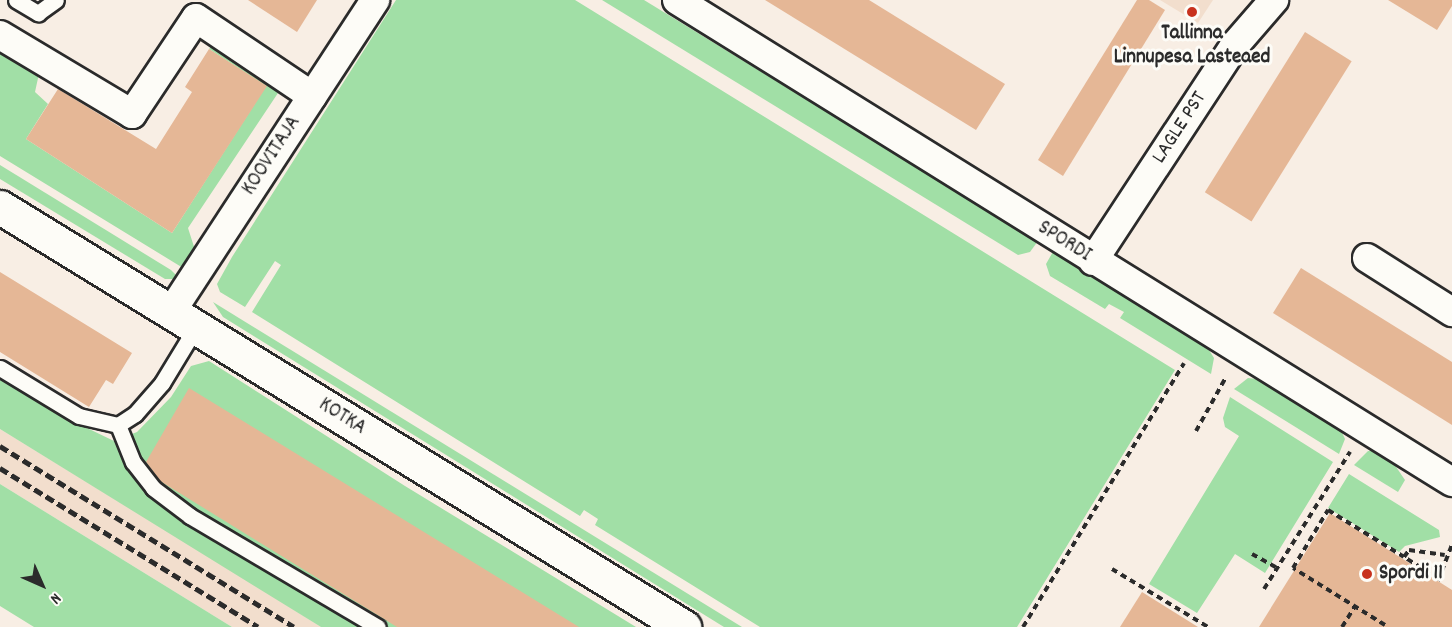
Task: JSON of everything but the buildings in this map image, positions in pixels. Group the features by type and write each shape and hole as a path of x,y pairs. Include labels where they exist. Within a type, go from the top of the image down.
{"street":[{"name":"KOOVITAJA","path":"183,320 312,96 375,0"},
{"name":"SPORDI","path":"677,0 1452,483"},
{"name":"LAGLE PST","path":"1093,261 1235,45 1274,0"},
{"path":"0,34 132,114 202,9 312,96"},
{"name":"KOTKA","path":"0,207 684,627"},
{"path":"1367,258 1452,312"}],"lane":[{"path":"15,0 38,13 56,0"},
{"path":"0,368 79,416 118,425 135,414 162,382 183,320"},
{"path":"118,425 133,462 153,488 190,516 378,627"}],"path":[{"path":"1196,431 1241,352"},
{"path":"1023,627 1184,363"},
{"path":"1264,590 1364,428"},
{"path":"1385,625 1293,568 1328,510 1439,580 1445,572 1445,555 1452,544"},
{"path":"1404,557 1409,550 1445,555"},
{"path":"1252,554 1277,568"},
{"path":"1112,568 1208,627"},
{"path":"1342,627 1356,606"}],"shaded area":[{"name":"Tallinna Linnupesa Lasteaed","path":"1160,0 1213,0 1198,23"},
{"path":"0,429 321,627 232,627 0,484"}],"green space":[{"path":"396,0 575,0 1175,370 1017,627 760,627 595,525 598,519 584,510 580,516 252,312 281,265 275,261 245,307 220,292 217,284 232,257"},
{"path":"602,0 644,0 1038,241 1030,252 1018,255"},
{"path":"219,38 282,87 188,228 197,256 188,271 0,156 0,43 40,69 35,92 48,104 26,139 172,233 266,86 209,49"},
{"path":"0,165 171,270 180,279 165,279 0,179"},
{"path":"1054,250 1204,342 1214,358 1211,374 1120,318 1124,312 1109,304 1105,309 1050,276 1046,264"},
{"path":"213,302 742,627 724,627 223,317"},
{"path":"209,361 405,486 636,627 321,627 0,429 0,378 60,415 114,441 137,432 171,397 191,366"},
{"path":"1248,378 1266,380 1339,426 1345,439 1339,454 1234,389"},
{"path":"1230,397 1333,462 1265,573 1235,554 1197,613 1149,584 1239,436 1225,427 1223,418"},
{"path":"1368,451 1378,451 1390,458 1405,480 1398,492 1354,465"},
{"path":"1349,474 1439,530 1440,537 1405,546 1399,552 1328,508"},
{"path":"0,484 232,627 34,627 0,606"}],"railway":[{"path":"0,446 294,627"},
{"path":"0,468 258,627"}],"place":[{"name":"Tallinna Linnupesa Lasteaed","path":"1192,12"},
{"name":"Spordi 11","path":"1367,574"}]}
